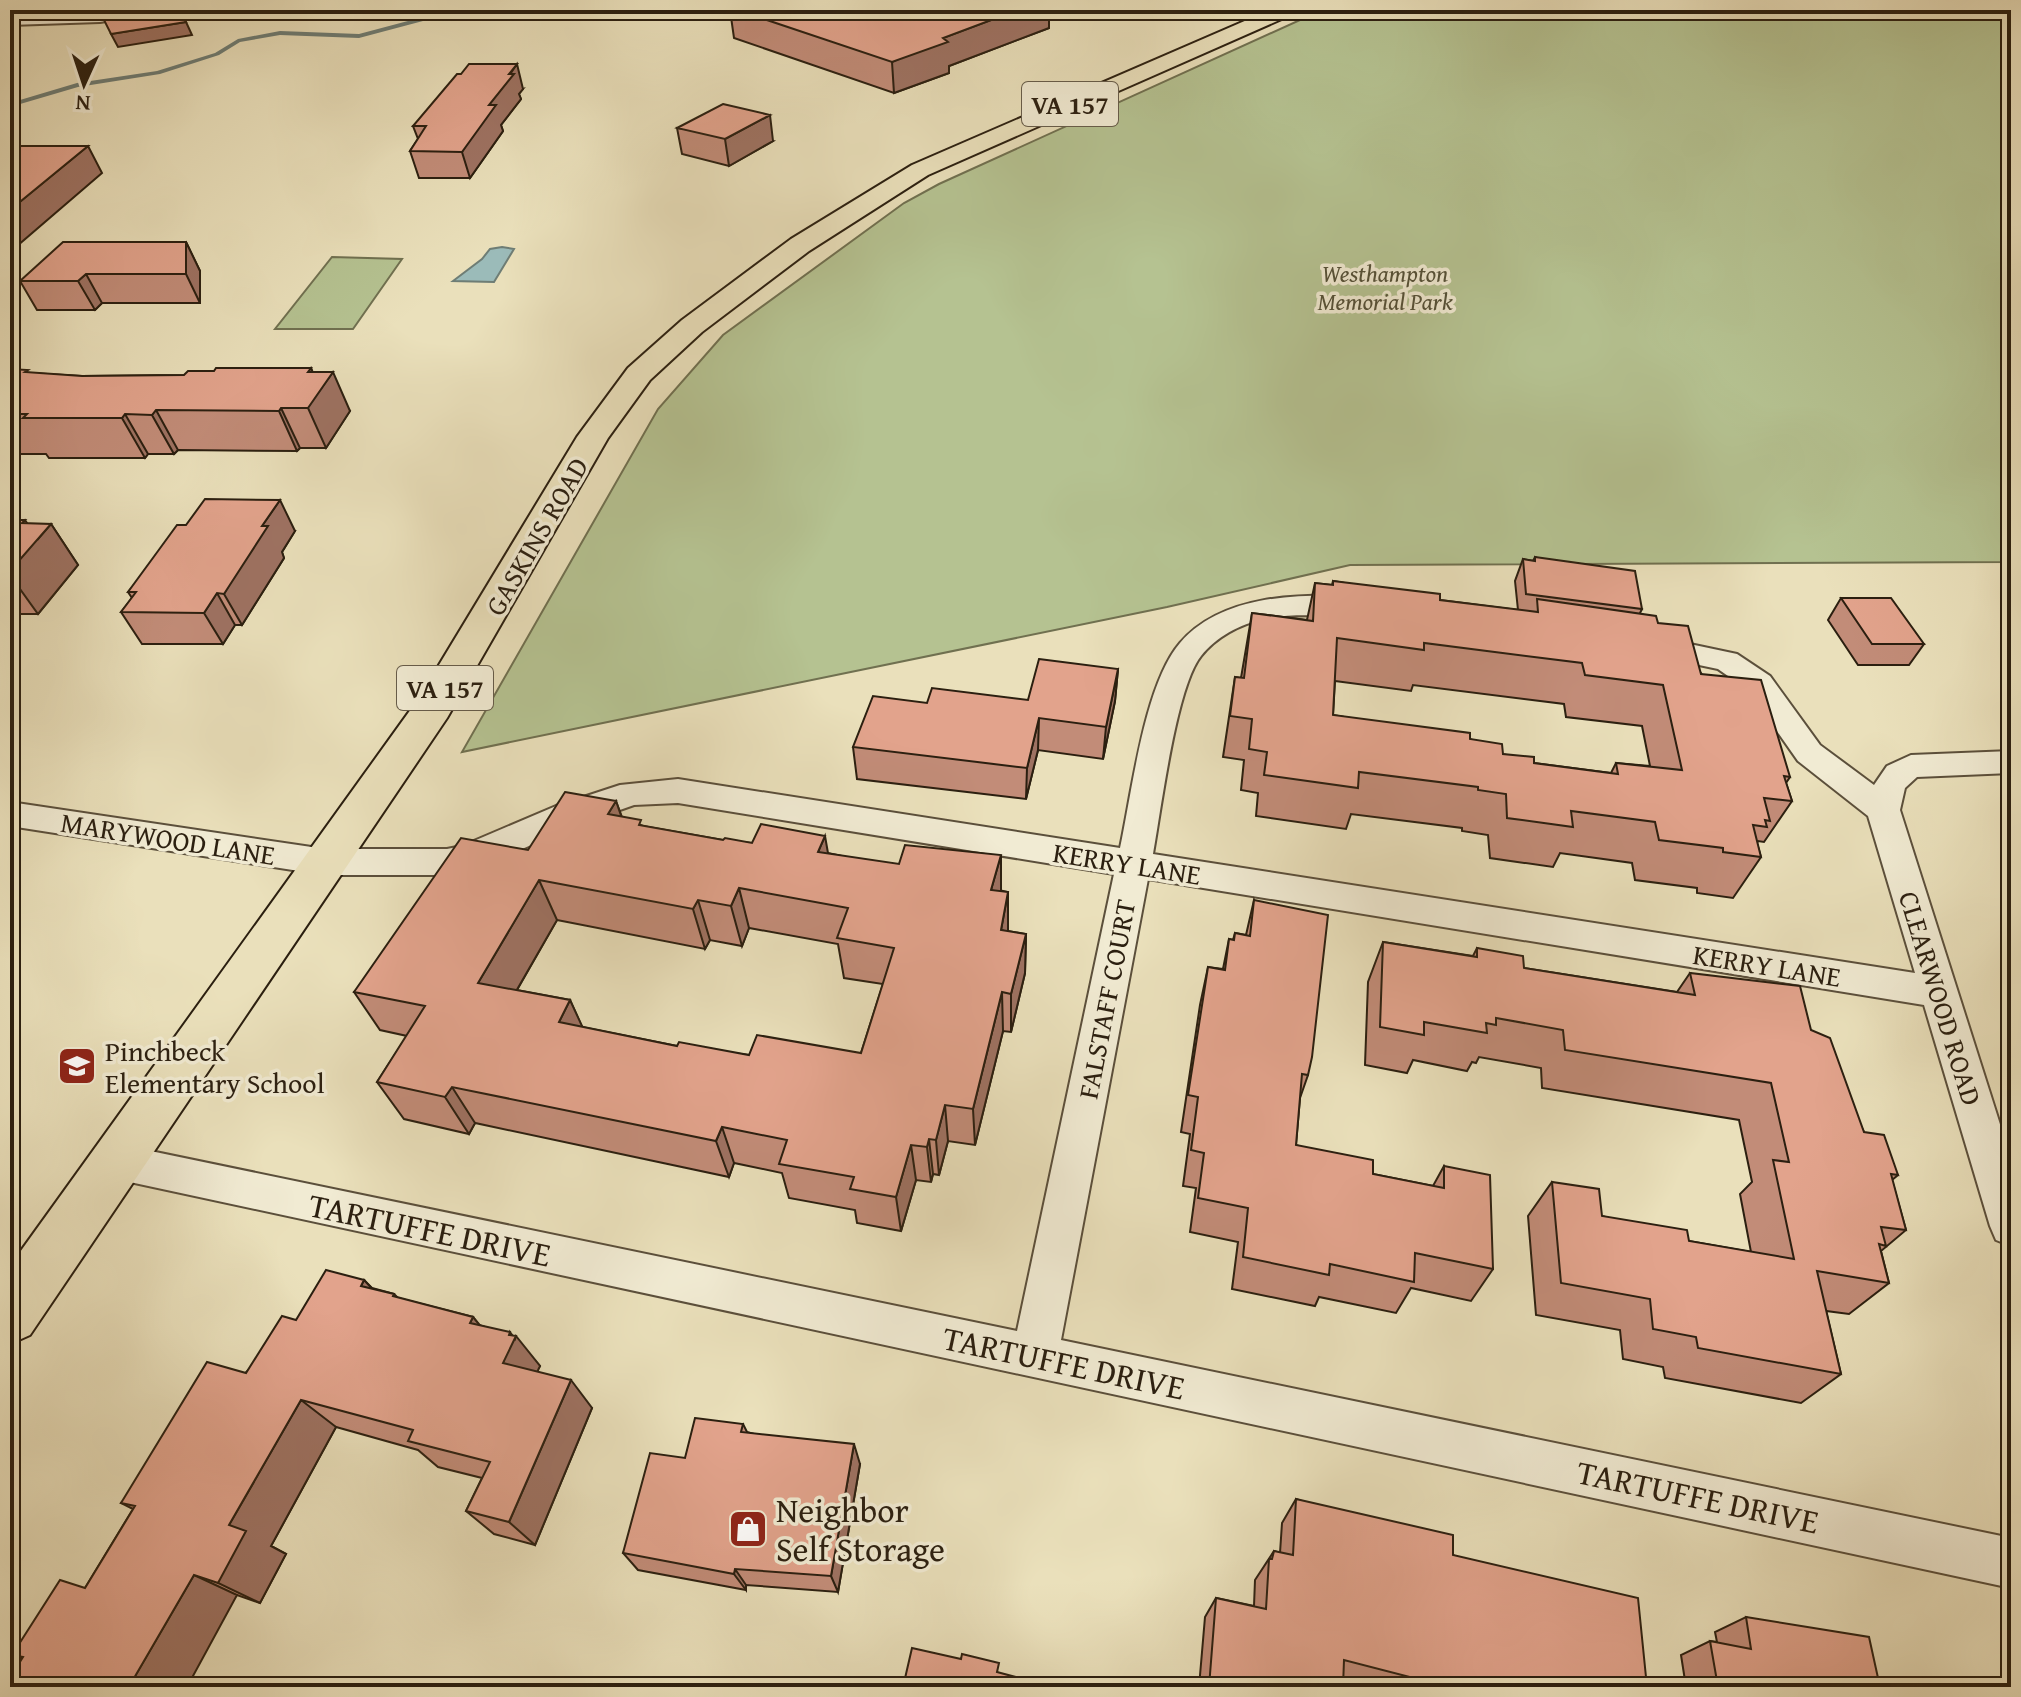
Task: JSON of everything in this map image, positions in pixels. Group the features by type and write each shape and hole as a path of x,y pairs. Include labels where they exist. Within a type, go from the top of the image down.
{"main road":[{"name":"GASKINS ROAD","path":"10,1315 466,657 593,437 639,374 692,326 800,245 920,170 1286,10"}],"street":[{"path":"10,21 100,18 151,10"},
{"name":"FALSTAFF COURT","path":"1035,1356 1164,713 1190,651 1214,630 1270,608 1310,602 1385,609"},
{"path":"1625,643 1686,651 1727,661 1759,683 1809,753 1883,810"},
{"path":"1883,810 1885,791 1898,772 1911,766 2011,762"},
{"name":"KERRY LANE","path":"325,862 447,862 468,858 568,815 632,793 678,791 1938,992"},
{"name":"CLEARWOOD ROAD","path":"1883,810 2011,1226"},
{"name":"MARYWOOD LANE","path":"10,814 325,862"},
{"name":"TARTUFFE DRIVE","path":"117,1163 2011,1563"}],"green space":[{"name":"Westhampton Memorial Park","path":"1322,10 2011,10 2011,562 1350,565 1167,607 462,752 658,409 723,335 904,203 939,184"},
{"path":"332,257 402,259 353,329 275,329"}],"water":[{"path":"490,249 514,249 494,282 453,281"}],"building":[{"path":"179,10 186,22 111,34 100,12"},
{"path":"737,10 1018,10 943,38 948,42 892,62"},
{"path":"469,64 517,64 509,74 514,74 489,105 496,105 462,152 410,151 426,126 413,126"},
{"path":"723,104 770,115 725,139 677,128"},
{"path":"21,146 88,146 10,210 10,154"},
{"path":"63,242 186,242 186,274 86,274 78,281 20,281"},
{"path":"216,368 311,368 308,372 333,372 308,408 281,408 279,411 156,410 152,415 125,414 122,418 23,418 27,414 10,414 10,369 82,376 184,375 188,371 214,371"},
{"path":"205,499 280,500 262,526 268,526 224,594 217,593 204,613 121,612 136,592 128,592 177,525 186,525"},
{"path":"10,520 51,524 10,571"},
{"path":"1535,557 1635,571 1642,609 1526,594 1523,559 1535,561"},
{"path":"1333,581 1440,594 1440,600 1538,612 1537,599 1656,616 1658,623 1688,626 1701,674 1761,680 1790,777 1784,776 1792,801 1764,798 1770,821 1765,820 1767,827 1753,825 1761,857 1723,852 1723,848 1659,840 1655,822 1571,811 1573,827 1507,818 1506,794 1478,790 1478,787 1359,772 1358,788 1264,775 1267,752 1249,749 1252,719 1230,716 1235,677 1244,678 1252,613 1313,621 1315,583 1333,585","holes":["1337,638 1424,650 1424,643 1582,663 1585,675 1663,685 1682,770 1616,763 1618,774 1534,763 1534,757 1503,754 1502,744 1470,739 1470,733 1333,715"]},
{"path":"1841,598 1891,598 1924,644 1872,644"},
{"path":"1039,659 1118,669 1106,727 1039,718 1027,768 853,747 873,696 927,703 932,688 1028,700"},
{"path":"565,792 616,801 608,814 641,820 639,825 723,840 752,843 761,824 825,836 818,852 899,864 905,845 1001,855 991,890 1008,892 1001,930 1026,934 1011,994 1002,992 973,1109 945,1105 936,1140 929,1139 927,1147 911,1145 896,1197 850,1189 854,1177 779,1164 787,1140 722,1127 716,1141 452,1087 445,1097 377,1082 425,1006 354,992 461,838 528,850","holes":["539,880 693,909 698,900 731,906 739,888 848,908 837,938 894,948 861,1053 757,1035 749,1055 679,1042 677,1046 559,1022 570,1000 478,983"]},
{"path":"1254,900 1328,915 1312,1057 1308,1075 1302,1074 1296,1145 1373,1160 1373,1174 1444,1188 1444,1166 1490,1175 1493,1269 1415,1253 1414,1282 1330,1264 1329,1275 1243,1257 1248,1208 1198,1198 1204,1153 1191,1150 1198,1097 1188,1095 1208,967 1225,970 1229,939 1234,940 1235,933 1250,936"},
{"path":"1383,942 1477,957 1477,948 1523,956 1524,968 1695,995 1690,973 1800,986 1811,1030 1830,1038 1864,1132 1884,1135 1898,1175 1891,1174 1906,1230 1881,1227 1886,1246 1879,1244 1889,1283 1817,1271 1841,1374 1698,1348 1696,1337 1653,1329 1650,1299 1561,1283 1552,1182 1599,1189 1602,1216 1687,1230 1689,1241 1794,1259 1773,1160 1789,1162 1771,1083 1565,1050 1563,1030 1496,1018 1496,1025 1486,1023 1487,1033 1424,1022 1424,1035 1380,1027"},
{"path":"326,1270 364,1280 361,1286 473,1317 470,1323 510,1332 509,1335 516,1336 503,1363 571,1380 509,1522 466,1511 490,1462 408,1441 413,1430 301,1400 229,1525 246,1531 218,1583 194,1575 134,1678 142,1680 138,1687 10,1687 10,1678 23,1657 12,1655 60,1580 85,1588 135,1506 121,1503 207,1362 246,1373 282,1316 296,1320"},
{"path":"695,1418 743,1424 741,1432 854,1444 831,1576 735,1569 734,1574 623,1553 650,1453 685,1458"},
{"path":"1296,1499 1453,1535 1453,1555 1638,1598 1647,1687 1437,1687 1437,1684 1344,1660 1343,1687 1209,1687 1216,1598 1266,1609 1269,1559 1272,1559 1274,1551 1293,1555"},
{"path":"1746,1617 1869,1637 1880,1687 1718,1687 1710,1641 1751,1649"},
{"path":"912,1648 961,1659 962,1654 999,1663 997,1672 1038,1683 1037,1687 903,1687"}],"waterway":[{"path":"10,105 77,85 158,73 217,54 238,41 280,33 359,36 438,15 477,10"}],"place":[{"name":"Pinchbeck Elementary School","path":"77,1066"},
{"name":"Neighbor Self Storage","path":"748,1529"}]}
